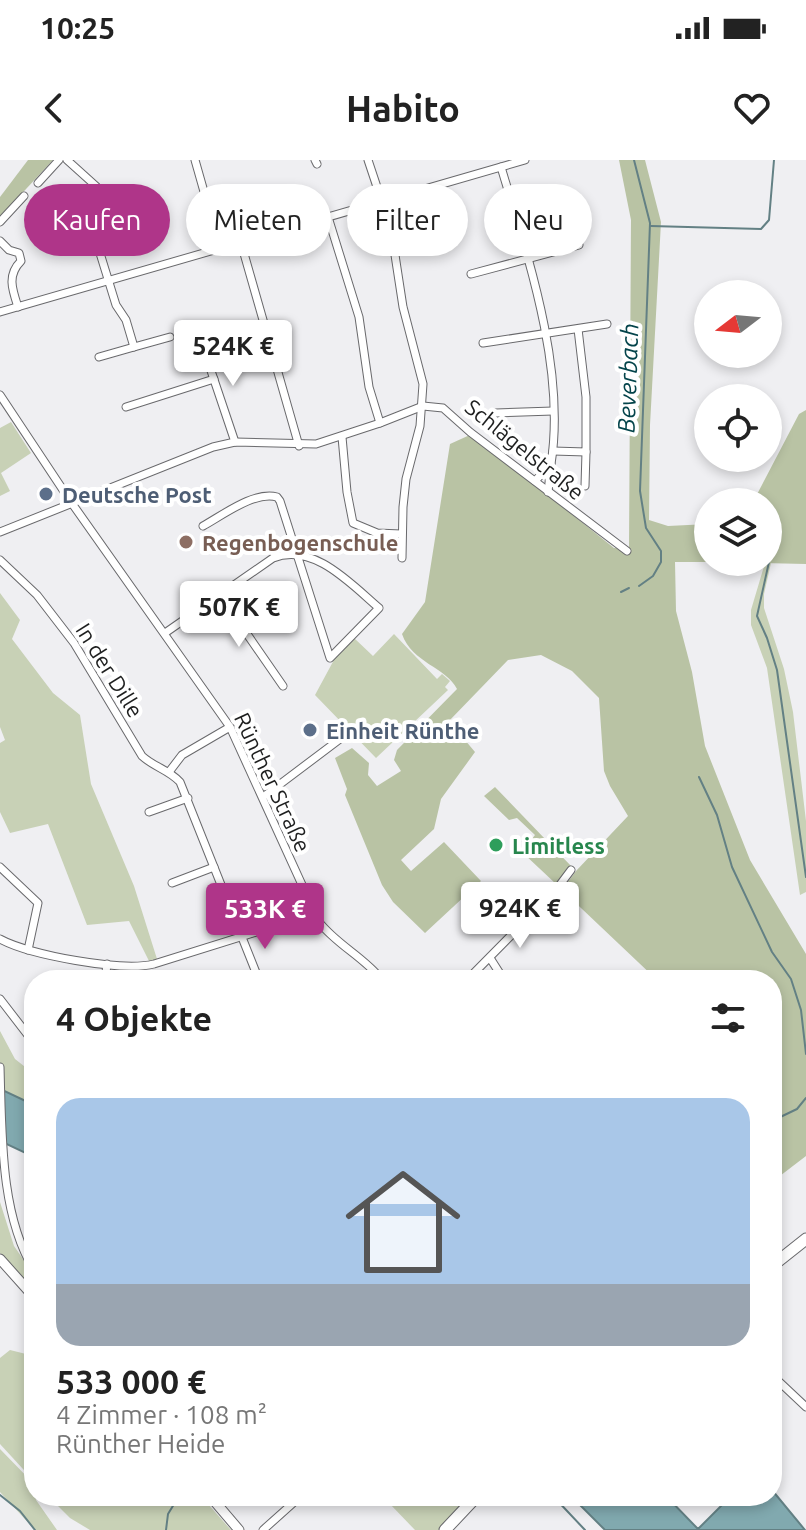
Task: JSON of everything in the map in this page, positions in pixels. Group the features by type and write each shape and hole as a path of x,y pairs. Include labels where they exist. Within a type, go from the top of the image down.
{"main road":[{"path":"782,1258 806,1239"},
{"path":"0,1259 24,1286"},
{"path":"219,1506 239,1530"},
{"path":"447,1529 468,1506"}],"street":[{"path":"38,183 59,160"},
{"path":"67,160 97,187 91,224 116,305 126,320 134,347"},
{"path":"195,160 202,184"},
{"path":"368,160 376,184"},
{"path":"443,184 525,160"},
{"path":"501,167 529,259 545,335 553,411 553,451 548,492"},
{"path":"0,222 24,196"},
{"path":"331,227 359,317 369,387 380,423"},
{"path":"0,241 9,250 17,251 21,261 14,268 11,281 18,307"},
{"path":"0,312 193,256"},
{"path":"245,256 299,446"},
{"path":"395,256 403,307 421,374 423,406 406,479 402,558"},
{"path":"471,274 540,256"},
{"path":"483,343 607,324"},
{"path":"578,329 586,397 585,486"},
{"path":"99,357 170,337"},
{"path":"202,344 235,442"},
{"path":"126,407 214,379"},
{"name":"Rünther Straße","path":"0,395 71,502 230,727 314,914 328,933 373,970"},
{"path":"0,532 191,454 235,442 299,446 342,437 423,406"},
{"name":"Schlägelstraße","path":"423,406 451,412 470,432 627,551"},
{"path":"496,413 553,411"},
{"path":"342,437 353,523 377,533 401,534"},
{"path":"553,451 586,452"},
{"path":"535,481 551,464"},
{"path":"165,633 273,558 296,553 328,568 379,608 330,658 296,553 280,501 273,495 250,501 203,526"},
{"name":"In der Dille","path":"0,560 37,595 74,643 142,756 180,782 255,970"},
{"path":"220,595 283,686"},
{"path":"169,772 182,755 230,727"},
{"path":"263,797 340,739"},
{"path":"149,812 188,798"},
{"path":"0,867 38,903 28,950"},
{"path":"172,883 214,867"},
{"path":"477,970 556,890 571,870"},
{"path":"0,939 28,950 107,964 148,965 314,914"},
{"path":"490,958 498,970"},
{"path":"106,970 107,964"},
{"path":"0,999 24,1030"},
{"path":"0,1067 7,1216 24,1255"},
{"path":"782,1384 806,1407"},
{"path":"263,1530 290,1506"}],"green space":[{"path":"28,160 53,160 31,184 24,184 24,191 0,217 0,197"},
{"path":"619,160 645,160 661,222 650,425 649,520 668,526 694,525 694,562 675,562 676,611 692,672 705,746 750,860 806,954 806,1156 782,1174 782,970 646,970 562,890 628,816 604,771 599,698 572,671 541,655 508,660 449,721 475,752 441,799 434,829 401,860 411,871 444,842 481,881 425,933 393,902 382,885 345,795 347,789 335,758 352,748 369,763 368,775 377,786 401,771 394,760 397,750 457,689 445,675 413,652 402,634 425,602 450,444 472,434 614,548 629,549 631,220"},
{"path":"806,410 806,564 782,563 782,488 760,488 769,472 782,472 782,447 799,414"},
{"path":"11,422 31,453 1,473 10,491 0,496 0,428"},
{"path":"761,576 768,576 764,608 784,669 793,712 806,821 806,892 800,895 767,668 751,625 751,610"},
{"path":"0,593 20,620 12,639 53,693 80,715 91,784 134,886 157,959 149,961 129,921 87,925 48,824 10,833 0,812 0,743 5,740 0,727"},
{"path":"394,634 437,679 442,674 450,681 445,687 448,690 376,758 315,695 335,658 354,638 373,656"},
{"path":"495,787 572,867 556,884 523,853 535,835 517,818 509,820 484,796"},
{"path":"0,1031 15,1059 24,1066 24,1101 0,1090"},
{"path":"0,1202 14,1246 24,1260 24,1281 0,1253"},
{"path":"10,1350 24,1354 24,1470 0,1444 0,1358"},
{"path":"0,1449 24,1474 24,1506 40,1506 57,1530 35,1530 0,1492"},
{"path":"58,1506 210,1506 231,1530 90,1530"},
{"path":"392,1506 463,1506 439,1530 415,1530"}],"water":[{"path":"0,1089 24,1100 24,1152 0,1141"},
{"path":"782,1502 805,1530 605,1530 581,1506 676,1506 698,1529 721,1506 782,1506"}],"waterway":[{"name":"Beverbach","path":"634,160 650,223 640,491 646,528 661,551 661,562 653,576 639,586"},
{"path":"651,226 761,229 769,220 774,160"},
{"path":"766,576 757,616 777,670 806,877"},
{"name":"Beverbach","path":"621,592 629,588"},
{"name":"Beverbach","path":"699,777 717,815 732,867 772,952 791,979 801,1010 806,1054"},
{"name":"Beverbach","path":"782,1116 797,1109 806,1098"},
{"path":"0,1495 20,1511 35,1530"},
{"name":"Beverbach","path":"166,1530 168,1514 173,1506"},
{"path":"562,1506 585,1530"}],"place":[{"name":"Deutsche Post","path":"46,494"},
{"name":"Regenbogenschule","path":"186,542"},
{"name":"Einheit Rünthe","path":"310,730"},
{"name":"Limitless","path":"496,845"}]}
